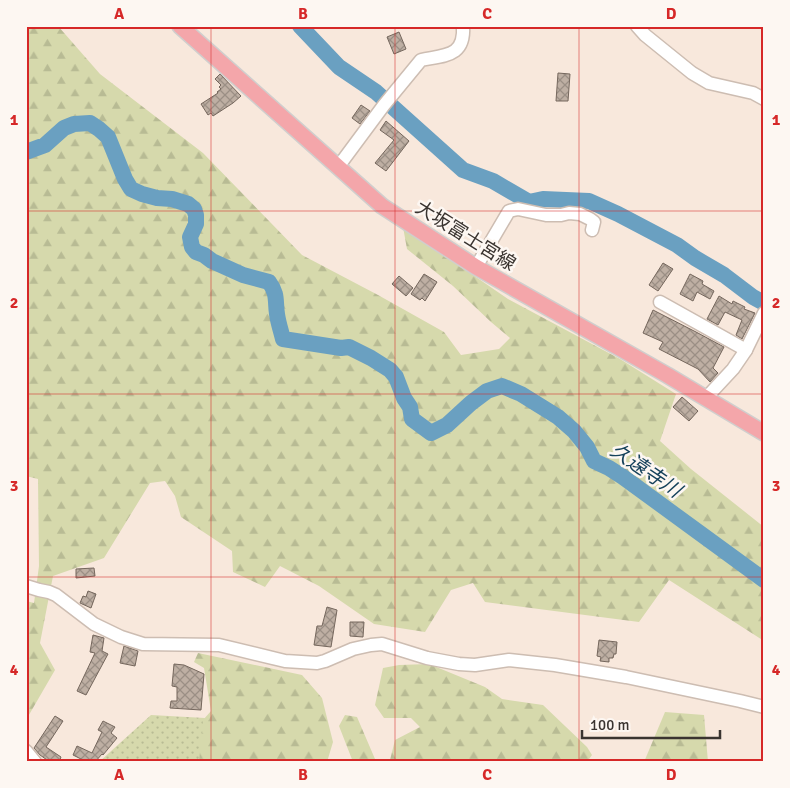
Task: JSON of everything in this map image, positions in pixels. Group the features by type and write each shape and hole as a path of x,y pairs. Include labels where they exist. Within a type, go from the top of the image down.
{"main road":[{"name":"大坂富士宮線","path":"180,26 382,206 476,267 764,433"}],"street":[{"path":"338,168 384,105 421,60 451,55 458,50 464,35 463,26"},
{"path":"637,26 656,45 692,73 709,83 752,93 764,99"},
{"path":"476,267 509,211 518,209 546,215 580,214 594,222 592,230"},
{"path":"660,302 746,350"},
{"path":"706,398 733,370 746,350 761,318"},
{"path":"26,586 56,595 94,624 121,637 143,644 219,644 285,661 317,663 353,649 382,644 427,658 459,664 475,665 518,660 608,674 764,707"},
{"path":"26,751 35,762"}],"green space":[{"path":"26,26 58,26 100,74 203,153 302,255 444,332 461,355 499,349 510,338 453,286 407,249 403,227 508,299 620,359 676,394 660,441 691,469 764,527 764,641 669,580 639,622 485,602 473,583 451,590 425,632 374,624 319,586 280,566 265,587 233,572 232,551 181,517 175,496 165,481 150,483 104,558 53,576 40,643 55,670 26,720 26,601 34,603 39,566 38,479 26,476"},
{"path":"198,653 302,675 322,698 333,742 327,762 199,762 203,720 211,711 204,668 194,662"},
{"path":"429,664 485,687 502,699 543,705 587,747 592,755 587,762 353,762 339,726 345,715 357,717 375,759 390,760 395,740 420,727 411,718 384,718 375,705 383,668 399,665"},
{"path":"665,712 704,715 708,762 644,762"},
{"path":"151,715 205,718 200,762 99,762"}],"building":[{"path":"399,32 406,49 394,54 387,37"},
{"path":"558,73 570,74 568,101 556,101"},
{"path":"220,74 241,96 213,116 211,113 208,115 201,104 221,89 219,87 221,85 215,79"},
{"path":"361,105 370,111 360,124 352,118"},
{"path":"386,121 409,141 386,171 375,163 394,140 380,130"},
{"path":"501,250 511,253 503,265 494,259"},
{"path":"663,263 673,269 658,291 649,285"},
{"path":"424,274 437,282 425,301 411,294"},
{"path":"690,274 703,281 702,284 714,291 710,299 697,292 693,301 680,294"},
{"path":"399,276 413,288 406,296 392,284"},
{"path":"719,296 732,304 733,301 745,307 744,309 755,313 742,339 736,335 742,320 725,312 718,325 707,319"},
{"path":"653,310 724,347 713,368 718,373 710,382 698,369 659,349 663,342 643,333"},
{"path":"682,397 698,411 689,421 673,407"},
{"path":"94,568 95,576 76,578 76,569"},
{"path":"88,591 96,594 91,608 80,603 83,596 86,597"},
{"path":"327,607 337,610 331,647 314,645 317,626 322,626"},
{"path":"350,622 364,622 363,637 350,636"},
{"path":"93,635 104,638 102,651 108,654 86,695 77,691 95,653 90,652"},
{"path":"599,640 617,642 616,654 614,654 613,658 609,658 609,662 600,661 601,657 597,656"},
{"path":"124,646 138,651 135,666 120,663"},
{"path":"174,664 184,665 204,674 201,710 170,708 171,701 177,701 177,687 172,686"},
{"path":"55,716 63,721 46,747 61,757 59,762 50,762 34,748"},
{"path":"103,721 115,727 111,733 117,738 103,755 95,762 87,762 73,755 77,746 92,753 102,732 98,730"}],"waterway":[{"path":"300,26 339,67 376,92 463,170 493,181 529,202 543,199 589,201 677,245 764,303"},
{"name":"久遠寺川","path":"26,152 45,145 64,128 74,124 90,123 108,137 131,189 157,198 172,199 188,204 194,209 196,224 190,237 192,247 196,252 243,275 269,282 275,294 277,317 283,339 341,348 349,347 390,370 396,377 404,398 410,407 412,419 431,433 447,425 487,391 502,386 521,394 558,417 574,431 587,447 594,461 623,477 764,580"}]}
